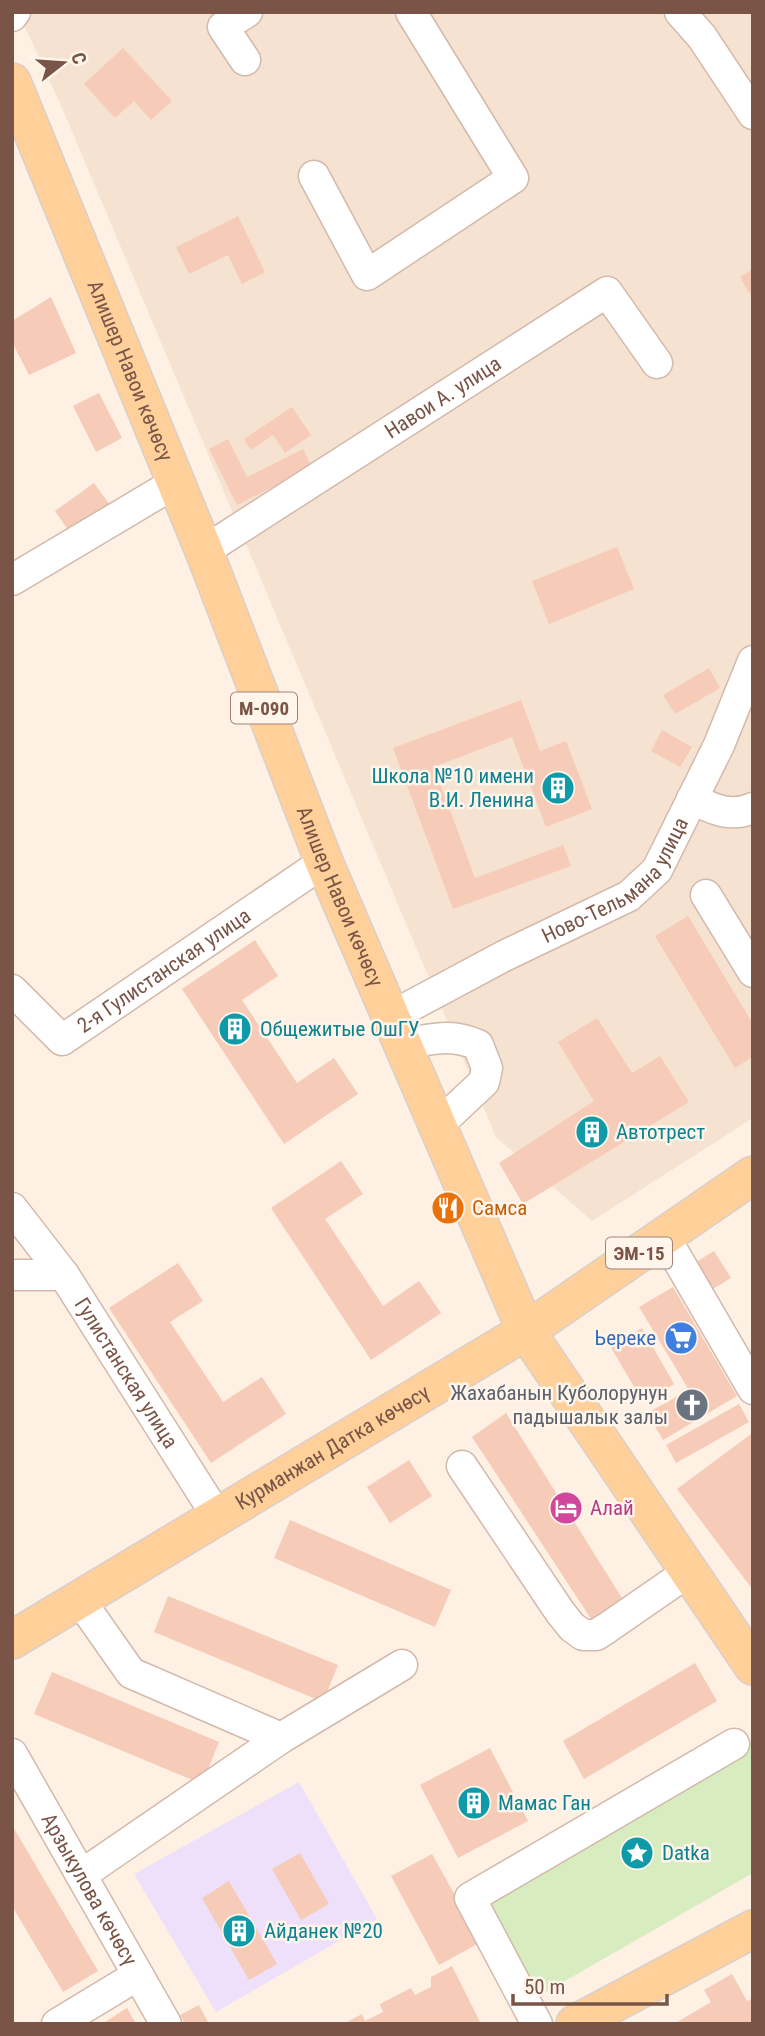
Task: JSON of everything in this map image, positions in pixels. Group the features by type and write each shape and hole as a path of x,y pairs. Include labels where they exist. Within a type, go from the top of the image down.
{"main road":[{"name":"Алишер Навои көчөсү","path":"12,82 204,551 324,862 526,1331 753,1666"},
{"name":"Курманжан Датка көчөсү","path":"12,1640 526,1331 753,1175"},
{"path":"575,2024 753,1929"}],"street":[{"path":"245,60 223,27 247,12"},
{"path":"314,176 367,275 513,178 411,12"},
{"path":"680,12 702,37 753,114"},
{"name":"Навои А. улица","path":"204,551 607,292 657,363"},
{"path":"12,580 175,483"},
{"name":"Ново-Тельмана улица","path":"396,1031 504,956 629,896 657,870 719,745 753,661"},
{"path":"692,799 722,813 744,812 753,808"},
{"name":"2-я Гулистанская улица","path":"12,990 62,1040 324,862"},
{"path":"706,895 753,972"},
{"path":"396,1031 463,1038 478,1045 487,1068 484,1082 437,1126"},
{"path":"12,1208 64,1275"},
{"path":"664,1236 753,1389"},
{"name":"Гулистанская улица","path":"12,1275 64,1275 217,1516"},
{"path":"462,1466 560,1612 572,1627 583,1635 596,1635 688,1572"},
{"path":"79,1600 131,1673 281,1738"},
{"path":"81,1875 281,1738 402,1665"},
{"path":"537,2024 470,1898 734,1744"},
{"name":"Арзыкулова көчөсү","path":"13,1759 166,2024"},
{"path":"57,2024 138,1975"}],"shaded area":[{"path":"18,12 753,12 753,1118 592,1221 496,1137 63,110"},
{"path":"299,1782 377,1919 216,2012 134,1874"}],"green space":[{"path":"753,1741 753,1873 532,2000 475,1902"}],"building":[{"path":"123,48 172,101 151,120 134,101 115,118 84,84"},
{"path":"238,216 265,272 242,284 228,255 189,274 176,247"},
{"path":"753,269 753,290 749,293 740,277"},
{"path":"51,297 76,353 29,375 12,342 12,321"},
{"path":"99,393 122,438 96,452 73,406"},
{"path":"292,407 311,435 285,453 273,435 251,450 244,439"},
{"path":"228,439 247,477 303,449 312,467 237,505 209,449"},
{"path":"94,483 115,512 75,540 55,511"},
{"path":"617,547 634,589 549,624 532,581"},
{"path":"709,668 720,688 675,714 663,695"},
{"name":"Школа №10 имени В.И. Ленина","path":"521,700 540,751 566,741 592,809 546,827 512,737 434,767 475,878 563,845 571,866 453,909 393,748"},
{"path":"662,730 692,747 680,767 651,751"},
{"path":"688,916 753,1024 753,1057 735,1068 655,936"},
{"name":"Общежитые ОшГУ","path":"255,940 278,976 242,1000 297,1083 334,1058 358,1094 284,1144 182,989"},
{"name":"Автотрест","path":"597,1018 632,1073 660,1056 689,1102 523,1204 499,1163 594,1101 558,1042"},
{"path":"341,1161 363,1194 325,1219 383,1306 419,1281 441,1313 371,1360 271,1208"},
{"path":"714,1251 731,1278 708,1292 691,1265"},
{"path":"178,1263 203,1301 170,1322 223,1402 262,1377 286,1414 211,1463 109,1308"},
{"path":"673,1287 737,1396 663,1440 647,1413 689,1390 639,1307"},
{"path":"642,1328 674,1384 643,1402 610,1346"},
{"path":"739,1404 749,1422 676,1463 666,1445"},
{"path":"506,1413 627,1606 595,1625 472,1437"},
{"path":"751,1434 753,1437 753,1590 677,1489"},
{"path":"409,1460 432,1496 390,1523 367,1487"},
{"path":"290,1520 451,1590 435,1627 274,1558"},
{"path":"168,1596 338,1665 323,1702 154,1632"},
{"path":"695,1663 717,1701 584,1779 563,1741"},
{"path":"52,1672 219,1742 202,1784 34,1714"},
{"name":"Мамас Ган","path":"490,1748 528,1821 458,1858 420,1785"},
{"path":"12,1825 98,1971 63,1992 12,1906"},
{"path":"300,1853 329,1904 301,1920 272,1869"},
{"path":"432,1854 481,1942 439,1965 391,1876"},
{"name":"Айданек №20","path":"229,1881 277,1964 249,1980 202,1898"},
{"path":"452,1966 481,2024 343,2024 362,2014 365,2021 383,2012 380,2004 411,1988 415,1995 431,1987 431,1977"},
{"path":"732,1974 747,2001 753,1998 753,2024 674,2024 711,2002 704,1990"},
{"path":"199,2005 209,2024 185,2024 180,2015"},
{"path":"127,2008 136,2024 102,2024"}],"place":[{"name":"Школа №10 имени В.И. Ленина","path":"558,788"},
{"name":"Общежитые ОшГУ","path":"235,1029"},
{"name":"Автотрест","path":"592,1132"},
{"name":"Самса","path":"448,1208"},
{"name":"Ьереке","path":"681,1338"},
{"name":"Жахабанын Куболорунун падышалык залы","path":"692,1405"},
{"name":"Алай","path":"566,1508"},
{"name":"Мамас Ган","path":"474,1803"},
{"name":"Datka","path":"637,1853"},
{"name":"Айданек №20","path":"239,1931"}]}
